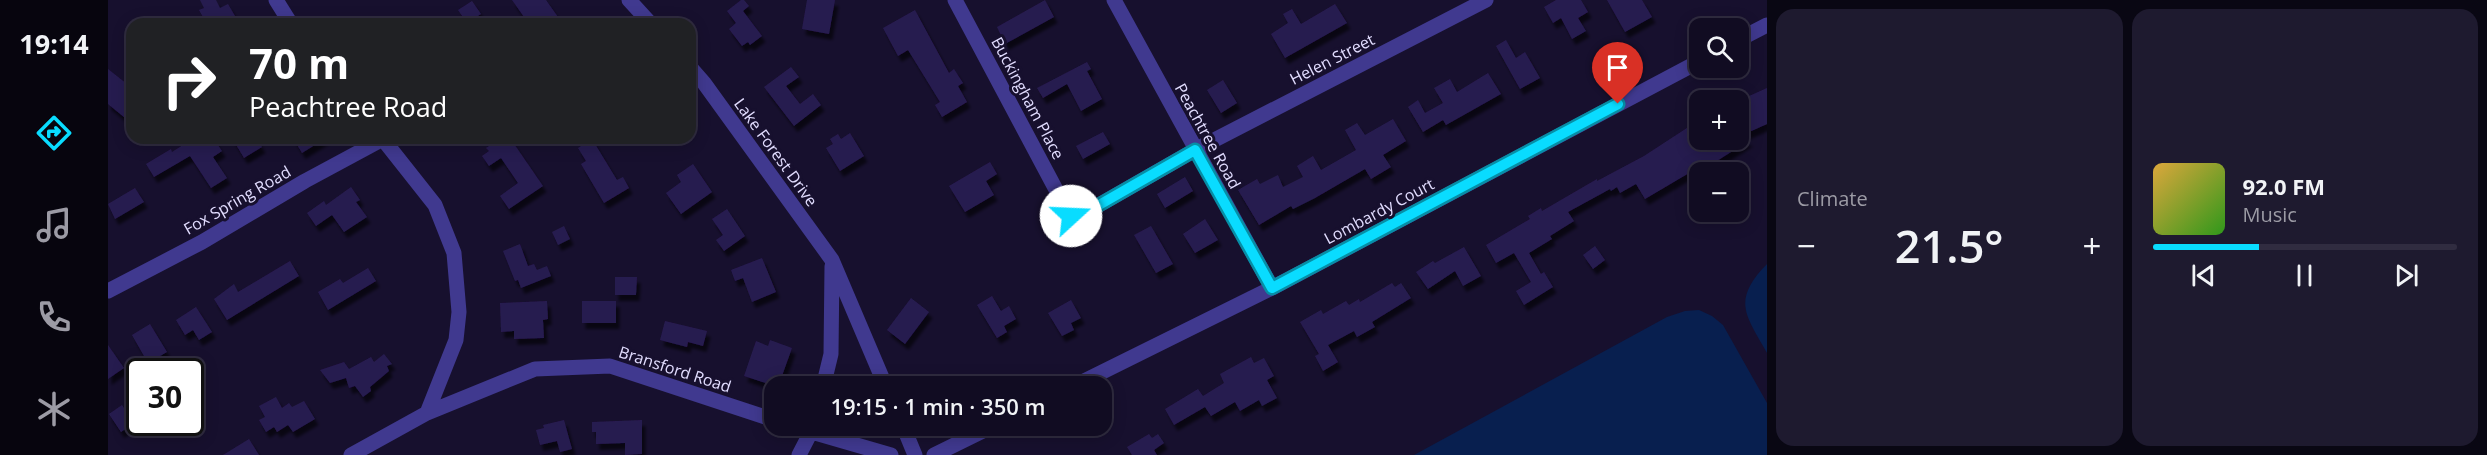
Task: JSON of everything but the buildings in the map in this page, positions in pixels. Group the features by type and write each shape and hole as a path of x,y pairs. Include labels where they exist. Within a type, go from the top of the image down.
{"street":[{"path":"276,0 287,18"},
{"path":"629,0 646,18"},
{"name":"Buckingham Place","path":"955,0 1071,216 1085,213 1195,150"},
{"name":"Peachtree Road","path":"1114,0 1272,288"},
{"name":"Helen Street","path":"1195,150 1486,0"},
{"path":"1749,34 1767,25"},
{"name":"Lombardy Court","path":"1094,376 1272,288 1689,67"},
{"name":"Lake Forest Drive","path":"696,74 832,260 881,376"},
{"name":"Fox Spring Road","path":"108,291 202,242 305,181 374,144"},
{"path":"387,144 435,205 454,253 459,312 456,340 427,413"},
{"path":"826,376 831,354 832,260"},
{"name":"Bransford Road","path":"351,455 427,413 535,369 610,366 764,417"},
{"path":"799,455 810,436"},
{"path":"832,436 891,455"},
{"path":"907,436 915,455"},
{"path":"934,455 973,436"}],"water":[{"path":"1767,264 1767,353 1748,318 1746,298 1749,288"},
{"path":"1699,310 1712,316 1723,325 1767,403 1767,455 1414,455 1667,317 1685,311"}],"route":[{"path":"1071,216 1085,213 1195,150 1272,288 1618,104"}]}
